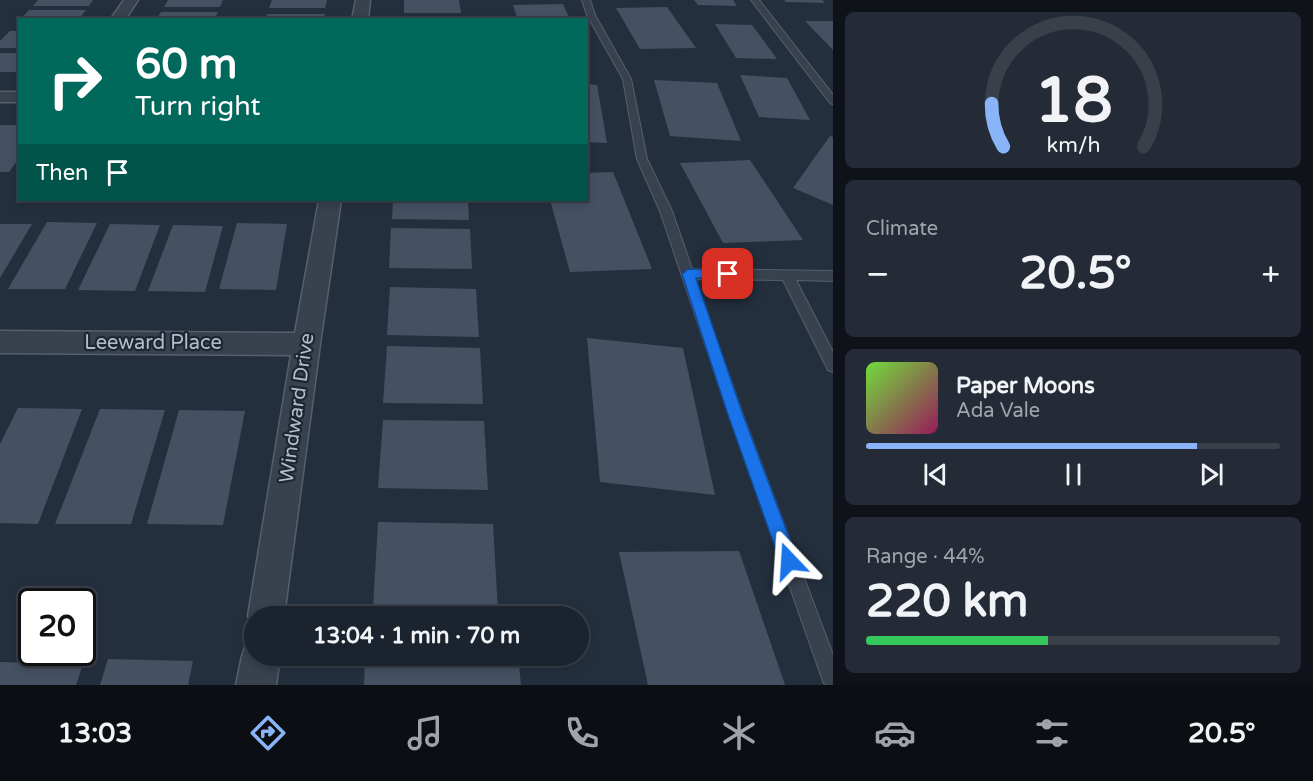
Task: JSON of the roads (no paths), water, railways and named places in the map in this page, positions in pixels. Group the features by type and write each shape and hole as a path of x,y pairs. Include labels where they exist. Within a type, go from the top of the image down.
{"street":[{"path":"118,18 131,0"},
{"path":"360,18 363,0"},
{"path":"0,97 18,97"},
{"name":"Windward Drive","path":"267,606 330,201"},
{"name":"Leeward Place","path":"0,342 306,344"},
{"path":"256,685 259,666"}],"lane":[{"path":"586,0 591,15 627,79 642,159 666,211 735,412 827,644 833,681"},
{"path":"755,0 833,101"},
{"path":"688,274 833,276"},
{"path":"787,275 833,366"}]}
